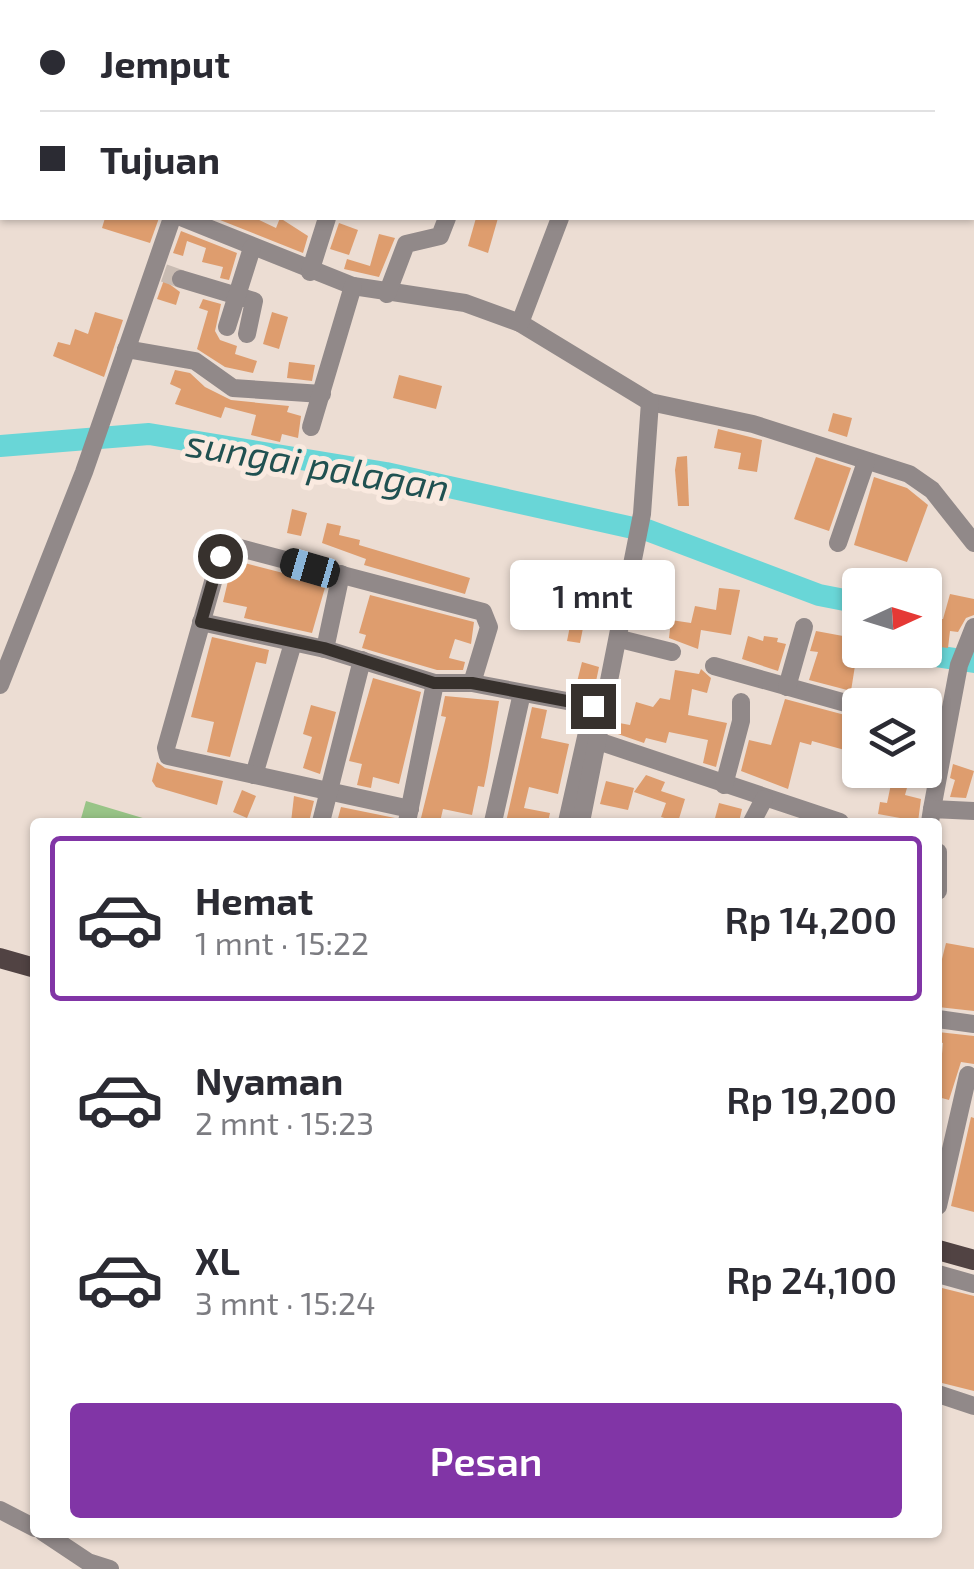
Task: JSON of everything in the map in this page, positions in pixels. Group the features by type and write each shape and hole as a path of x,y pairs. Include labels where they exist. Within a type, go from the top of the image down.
{"main road":[{"path":"0,958 30,967"},
{"path":"942,1251 974,1260"}],"street":[{"path":"0,685 8,635 84,472 126,349 166,274 172,220"},
{"path":"188,220 353,286 465,303 520,323 650,402 753,424 909,474 932,490 974,544"},
{"path":"310,272 326,220"},
{"path":"387,294 406,244 440,236 446,220"},
{"path":"520,323 559,220"},
{"path":"226,327 252,248"},
{"path":"166,274 254,301 247,334"},
{"path":"311,426 353,286"},
{"path":"126,349 195,360 234,388 322,394"},
{"path":"582,818 642,514 650,402"},
{"path":"838,542 866,462"},
{"path":"434,683 408,816 328,791 166,753 220,556 228,546 483,612 488,627 472,683"},
{"path":"324,648 342,574"},
{"path":"201,622 324,648 434,683 472,683 593,706 569,818"},
{"path":"974,627 954,690 931,816 974,812"},
{"path":"787,686 804,628"},
{"path":"620,638 672,652"},
{"path":"254,775 293,644"},
{"path":"322,818 362,660"},
{"path":"714,666 842,702"},
{"path":"954,690 974,698"},
{"path":"494,818 522,694"},
{"path":"724,785 741,721 741,702"},
{"path":"942,733 946,734"},
{"path":"598,741 827,818"},
{"path":"754,818 764,798"},
{"path":"942,1019 974,1024"},
{"path":"942,1194 967,1119 968,1075"},
{"path":"942,1275 974,1284"},
{"path":"942,1395 974,1406"},
{"path":"0,1510 30,1525"},
{"path":"52,1538 88,1562 110,1569"}],"green space":[{"path":"86,801 143,818 81,818"}],"building":[{"path":"104,220 158,220 150,243 102,228"},
{"path":"220,220 259,220 276,228 283,220 308,236 303,253"},
{"path":"475,220 497,220 488,253 468,246"},
{"path":"339,223 358,230 349,255 330,249"},
{"path":"181,231 237,253 229,280 220,278 223,267 202,262 206,248 187,241 183,256 173,253"},
{"path":"379,234 395,238 379,277 344,269 347,259 370,266"},
{"path":"164,280 180,292 176,305 157,299"},
{"path":"203,299 221,304 215,331 220,340 237,346 235,354 257,361 253,373 225,367 197,349 208,311 199,308"},
{"path":"95,312 123,320 104,377 53,356 58,342 70,345 75,329 88,334"},
{"path":"272,312 288,317 279,349 263,344"},
{"path":"289,362 315,365 312,381 287,378"},
{"path":"175,370 190,373 205,387 231,400 289,406 287,412 301,416 298,438 282,434 280,442 251,435 256,415 225,407 221,418 175,404 181,389 170,384"},
{"path":"399,375 442,386 436,409 393,398"},
{"path":"833,413 852,418 847,437 828,431"},
{"path":"718,429 762,440 757,472 738,469 741,453 714,448"},
{"path":"687,456 689,506 678,506 677,457"},
{"path":"816,457 851,468 829,531 794,519"},
{"path":"874,477 907,488 928,505 907,562 854,545"},
{"path":"292,509 307,513 301,536 287,533"},
{"path":"327,523 341,526 339,535 360,540 359,545 470,578 465,594 364,565 366,559 322,543"},
{"path":"233,560 326,584 312,633 244,618 247,607 223,602"},
{"path":"594,588 613,594 608,623 586,616"},
{"path":"719,588 740,590 731,635 701,630 698,649 669,638 671,620 691,623 695,606 716,610"},
{"path":"950,594 974,599 974,615 966,618 958,632 950,631 948,648 942,647 943,619"},
{"path":"370,595 474,622 471,644 455,639 449,658 465,662 463,670 437,670 362,648 366,635 359,633"},
{"path":"651,602 671,605 668,623 648,620"},
{"path":"572,616 585,618 580,643 567,641"},
{"path":"816,631 842,636 842,668 855,668 851,688 809,680 818,652 810,651"},
{"path":"748,636 763,641 764,636 778,638 777,642 786,644 778,671 742,659"},
{"path":"212,637 269,650 266,664 256,662 230,757 207,752 214,722 191,717"},
{"path":"582,662 599,667 594,691 576,686"},
{"path":"701,669 711,678 707,693 692,689 688,715 727,723 716,767 703,763 708,740 669,732 666,743 646,738 644,743 612,732 614,722 630,725 636,702 653,707 660,698 670,700 675,670 699,674"},
{"path":"373,678 421,692 399,784 373,777 371,788 357,785 362,764 349,761"},
{"path":"445,696 499,701 484,787 478,786 472,815 443,809 441,818 421,818 446,717 441,716"},
{"path":"785,699 842,714 842,749 812,741 811,745 800,742 788,789 741,771 749,740 771,745"},
{"path":"311,705 336,712 320,774 303,768 312,737 303,734"},
{"path":"532,707 547,710 541,738 569,744 558,794 529,787 524,808 550,813 549,818 507,818"},
{"path":"157,762 165,768 223,781 217,805 156,787 152,781"},
{"path":"953,764 974,771 966,798 950,797 955,780 950,778"},
{"path":"646,775 665,782 661,791 685,799 679,818 661,817 666,803 634,792"},
{"path":"606,781 634,788 628,810 600,804"},
{"path":"890,788 907,788 905,795 921,799 919,818 878,814 880,802 887,803"},
{"path":"242,790 256,796 247,818 233,812"},
{"path":"294,796 314,801 310,818 291,818"},
{"path":"719,803 742,809 740,818 715,818"},
{"path":"341,807 395,818 338,818"},
{"path":"946,943 974,948 974,1011 942,1007 942,959"},
{"path":"942,1032 974,1036 974,1064 961,1062 949,1100 942,1098"},
{"path":"971,1117 974,1118 974,1212 951,1206"},
{"path":"942,1288 974,1296 974,1391 942,1383"}],"waterway":[{"name":"sungai palagan","path":"0,446 149,434 386,473 633,528"},
{"name":"sungai palagan","path":"647,530 819,595 842,599"},
{"name":"sungai palagan","path":"942,657 974,662"}],"tunnel":[{"path":"164,273 181,279"}],"route":[{"path":"220,556 201,622 324,648 434,683 472,683 593,706"}]}
